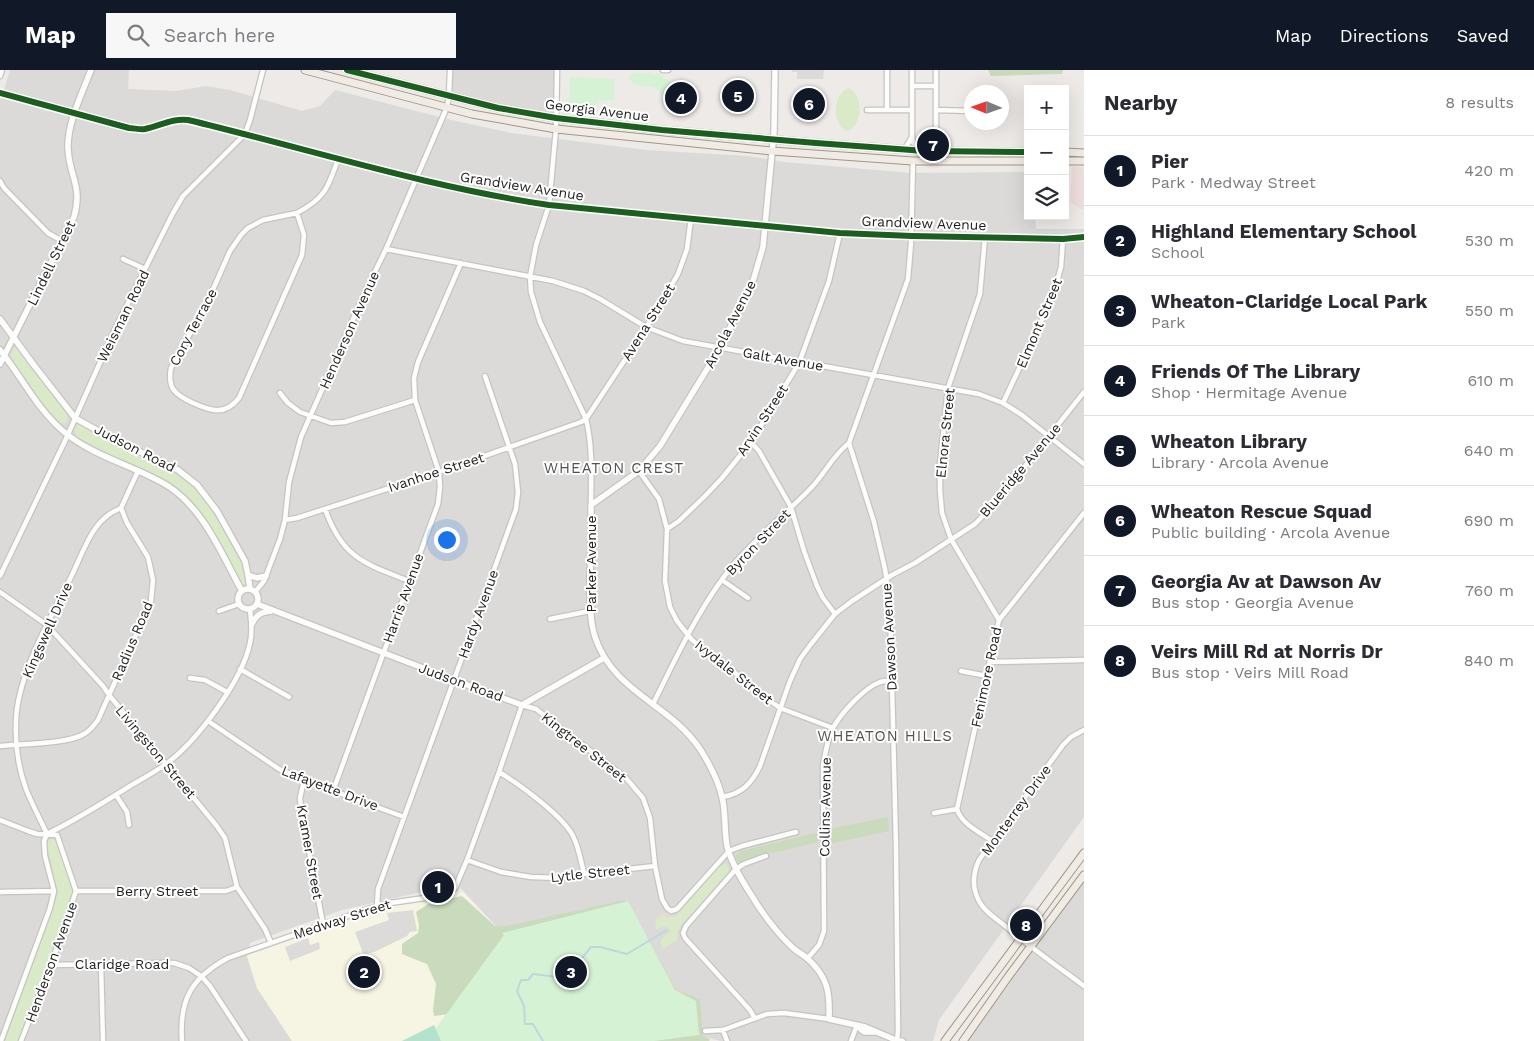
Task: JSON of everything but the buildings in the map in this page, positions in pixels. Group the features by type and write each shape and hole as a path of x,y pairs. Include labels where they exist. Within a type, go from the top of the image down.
{"main road":[{"name":"Georgia Avenue","path":"305,70 505,121 556,129 772,151 913,161 1024,161"},
{"name":"Georgia Avenue","path":"347,70 498,108 556,118 773,140 904,150 1024,152"},
{"path":"904,150 913,161 924,151"},
{"path":"1069,152 1084,153"},
{"path":"1069,161 1084,161"},
{"path":"946,1041 1023,941 1084,853"},
{"path":"963,1041 1084,875"}],"street":[{"path":"0,76 2,70"},
{"name":"Lindell Street","path":"0,364 2,353 14,336 74,217 77,205 77,187 68,148 68,137 91,70"},
{"name":"Weisman Road","path":"0,576 115,329 173,213 183,196 245,134 264,70"},
{"name":"Henderson Avenue","path":"253,591 259,588 266,576 280,538 285,520 289,482 294,458 310,416 386,249 447,107 450,70"},
{"name":"Parker Avenue","path":"557,70 556,129 549,206 536,245 530,277 531,292 540,322 586,419 589,433 592,456 590,611 595,636 604,658 624,682 682,728 699,747 712,770 722,797 729,851 736,869 768,921 793,948 807,959 825,981 830,1000 829,1019"},
{"path":"663,70 668,70"},
{"name":"Arcola Avenue","path":"591,505 640,471 660,446 720,348 753,281 763,246 773,140 775,70"},
{"path":"886,70 887,110"},
{"path":"912,70 912,137 913,142 924,151"},
{"path":"936,70 936,130"},
{"path":"912,86 936,86"},
{"name":"Grandview Avenue","path":"0,92 129,128 144,129 181,119 416,179 549,206 840,232 912,236 1063,239 1084,237"},
{"path":"867,110 912,110"},
{"path":"936,110 964,111"},
{"path":"904,150 912,137"},
{"name":"Cory Terrace","path":"297,213 304,235 302,255 239,398 227,408 216,411 208,410 179,396 171,385 171,368 207,303 234,244 248,228 261,220 297,213 313,203 324,192 331,180 338,159"},
{"path":"850,443 908,279 912,236 913,161"},
{"path":"0,181 4,188 43,229 62,241"},
{"name":"Avena Street","path":"586,419 678,274 687,249 691,218"},
{"name":"Arvin Street","path":"667,529 679,521 711,490 751,442 799,362 829,281 840,232"},
{"name":"Elnora Street","path":"985,237 980,294 948,388 940,464 940,490 942,513 951,539 999,620"},
{"name":"Elmont Street","path":"1003,404 1053,296 1061,267 1063,239"},
{"name":"Galt Avenue","path":"386,249 553,281 584,291 646,327 683,341 979,394 1003,404 1022,415 1084,464"},
{"path":"123,259 145,269"},
{"name":"Harris Avenue","path":"333,791 438,504 439,472 415,400 414,378 418,362 461,263"},
{"name":"Judson Road","path":"0,319 75,418 111,438 178,470 197,485 217,511 245,561 253,591"},
{"name":"Judson Road","path":"2,353 41,408 67,435 167,485 177,492 205,524 242,591"},
{"name":"Hardy Avenue","path":"377,906 378,889 516,509 518,476 485,376"},
{"name":"Blueridge Avenue","path":"722,797 740,792 754,778 800,659 836,614 852,600 915,563 975,524 999,499 1084,392"},
{"path":"280,393 291,406 300,412 331,422 345,422 415,400"},
{"name":"Ivanhoe Street","path":"285,520 297,518 439,472 586,419"},
{"path":"751,442 759,450 791,507 817,586 823,598 836,614"},
{"name":"Byron Street","path":"653,704 688,633 722,580 739,558 813,486 841,449 850,443"},
{"name":"Dawson Avenue","path":"850,443 874,522 887,579 891,610 896,847 897,1040"},
{"name":"Kingswell Drive","path":"47,834 26,789 19,764 16,745 16,719 22,685 47,625 94,529 110,514 121,508 138,471"},
{"name":"Ivydale Street","path":"640,471 659,499 667,529 665,581 670,607 692,640 780,708 833,728"},
{"name":"Radius Road","path":"0,746 72,740 92,728 98,720 151,600 154,580 148,557 127,523 121,508"},
{"path":"325,509 337,537 357,558 409,581"},
{"name":"Fenimore Road","path":"957,809 999,620 1084,513"},
{"path":"248,575 257,578 266,576"},
{"path":"722,580 748,598"},
{"path":"242,591 253,591 258,598 257,604 250,609 244,608 239,604 238,597 242,591"},
{"name":"Livingston Street","path":"0,592 47,625 103,686 216,825 225,838 238,887 271,943"},
{"path":"219,611 239,604"},
{"name":"Judson Road","path":"257,604 454,680 522,704"},
{"path":"0,820 37,834 47,834 69,823 167,764 194,738 208,721 240,669 250,645 252,624 250,609"},
{"path":"252,624 259,614 272,610"},
{"path":"550,619 590,611"},
{"path":"522,704 604,658"},
{"path":"990,662 1084,660"},
{"path":"240,669 289,698"},
{"path":"961,670 987,676"},
{"path":"190,678 205,680 227,692"},
{"name":"Collins Avenue","path":"807,959 819,945 824,931 823,766 827,747 833,728 846,710 864,692 880,682 892,680"},
{"name":"Medway Street","path":"182,1041 181,1022 184,1006 193,986 214,965 228,958 377,906 439,896 455,888 467,860 522,704"},
{"name":"Kingtree Street","path":"522,704 536,709 626,778 643,798 650,818 655,866 662,899 667,908 671,910 678,909 729,851"},
{"name":"Lafayette Drive","path":"208,721 279,769 333,791 404,816"},
{"name":"Monterrey Drive","path":"1084,730 1071,737 1063,745 992,841 976,868 974,878 975,892 983,908 1023,941 1084,986"},
{"path":"499,772 518,784 566,824 573,835 579,851 584,874"},
{"name":"Kramer Street","path":"304,780 300,798 301,809 323,924"},
{"path":"116,795 127,812 129,825"},
{"path":"934,813 957,809 959,816 965,822 992,841"},
{"path":"729,851 796,832"},
{"name":"Henderson Avenue","path":"1,1041 50,908 54,891 45,856 44,841 47,834 57,835 76,891 51,965 21,1041"},
{"path":"754,1017 750,1010 685,938 683,933 686,926 736,869 766,856"},
{"name":"Lytle Street","path":"467,860 501,872 532,877 562,878 655,866"},
{"name":"Berry Street","path":"76,891 226,891 238,887"},
{"path":"0,892 54,891"},
{"name":"Claridge Road","path":"51,965 174,963 189,968 201,976 246,1041"},
{"path":"101,964 103,1041"},
{"path":"705,1031 722,1030 754,1017 767,1014 784,1013 829,1019 865,1027 904,1041"},
{"path":"851,1041 856,1025"},
{"path":"722,1030 727,1041"}],"shaded area":[{"path":"10,70 129,70 128,89 176,91 206,86 230,90 302,111 320,106 335,90 447,119 511,133 646,150 748,156 785,162 910,173 1024,172 1024,220 1035,220 1036,229 1084,229 1084,817 939,1020 933,1041 720,1041 699,1035 502,933 457,884 342,910 250,943 247,956 257,988 292,1041 0,1041 1,99"},
{"path":"450,70 557,70 556,118 449,96"},
{"path":"792,70 824,70 823,79 797,79 797,72 792,72"},
{"path":"1072,167 1084,167 1084,209 1070,202"},
{"path":"1084,875 1084,1041 963,1041"},
{"path":"463,892 504,935 426,1041 292,1041 257,988 247,956 252,949 385,905"},
{"path":"413,910 417,931 410,932 407,936 374,952 363,953 355,932 389,920 387,913"},
{"path":"308,938 310,945 319,942 320,949 290,961 285,947"}],"green space":[{"path":"988,70 1063,70 1062,74 991,76"},
{"path":"634,73 651,73 653,76 657,73 672,82 671,97 662,96 654,88 635,84 629,76"},
{"path":"570,77 614,79 615,100 598,101 593,108 569,108"},
{"path":"849,88 857,97 860,110 856,123 847,131 838,122 836,109 840,96"},
{"path":"16,348 68,413 65,423 60,423 34,393 13,364 11,356 13,349"},
{"path":"77,425 84,425 175,470 198,489 209,502 241,559 244,565 246,584 242,585 204,517 187,496 175,486 162,479 77,437 74,430"},
{"path":"888,817 889,831 829,844 829,829"},
{"path":"819,832 818,842 767,853 739,863 735,856 741,851"},
{"path":"49,839 55,840 59,845 74,892 18,1041 5,1041 58,893 47,844"},
{"path":"726,864 729,869 727,874 681,925 678,930 677,940 663,949 660,941 671,931 665,926 655,930 656,919 664,914 667,917 676,916 719,867"},
{"path":"462,896 495,926 507,926 625,900 637,931 647,937 676,990 700,999 702,1035 710,1039 709,1041 575,1041 457,1013 434,1016 436,984 427,964 402,954 402,944 418,933 419,925 416,912 430,903"},
{"path":"628,901 675,990 696,1001 699,1035 654,1041 427,1041 504,935 502,933"},
{"path":"434,1025 441,1041 402,1041"}],"waterway":[{"path":"543,1041 533,1024 525,1024 524,1006 517,991 521,980 528,980 533,974 566,978 591,947 600,947 627,954 667,930"}],"cycle path":[{"path":"347,70 498,108 556,118 662,130 925,151 1024,152"},
{"path":"0,93 129,128 145,129 171,121 188,120 413,178 549,205 840,233 1063,239 1084,237"}],"place":[{"name":"Wheaton Library","path":"738,96"},
{"name":"Friends Of The Library","path":"681,98"},
{"name":"Wheaton Rescue Squad","path":"809,104"},
{"name":"Georgia Av at Dawson Av","path":"933,145"},
{"name":"Pier","path":"438,887"},
{"name":"Veirs Mill Rd at Norris Dr","path":"1026,925"},
{"name":"Highland Elementary School","path":"364,972"},
{"name":"Wheaton-Claridge Local Park","path":"571,972"}],"district":[{"name":"WHEATON CREST","path":"614,468"},
{"name":"WHEATON HILLS","path":"885,736"}]}
